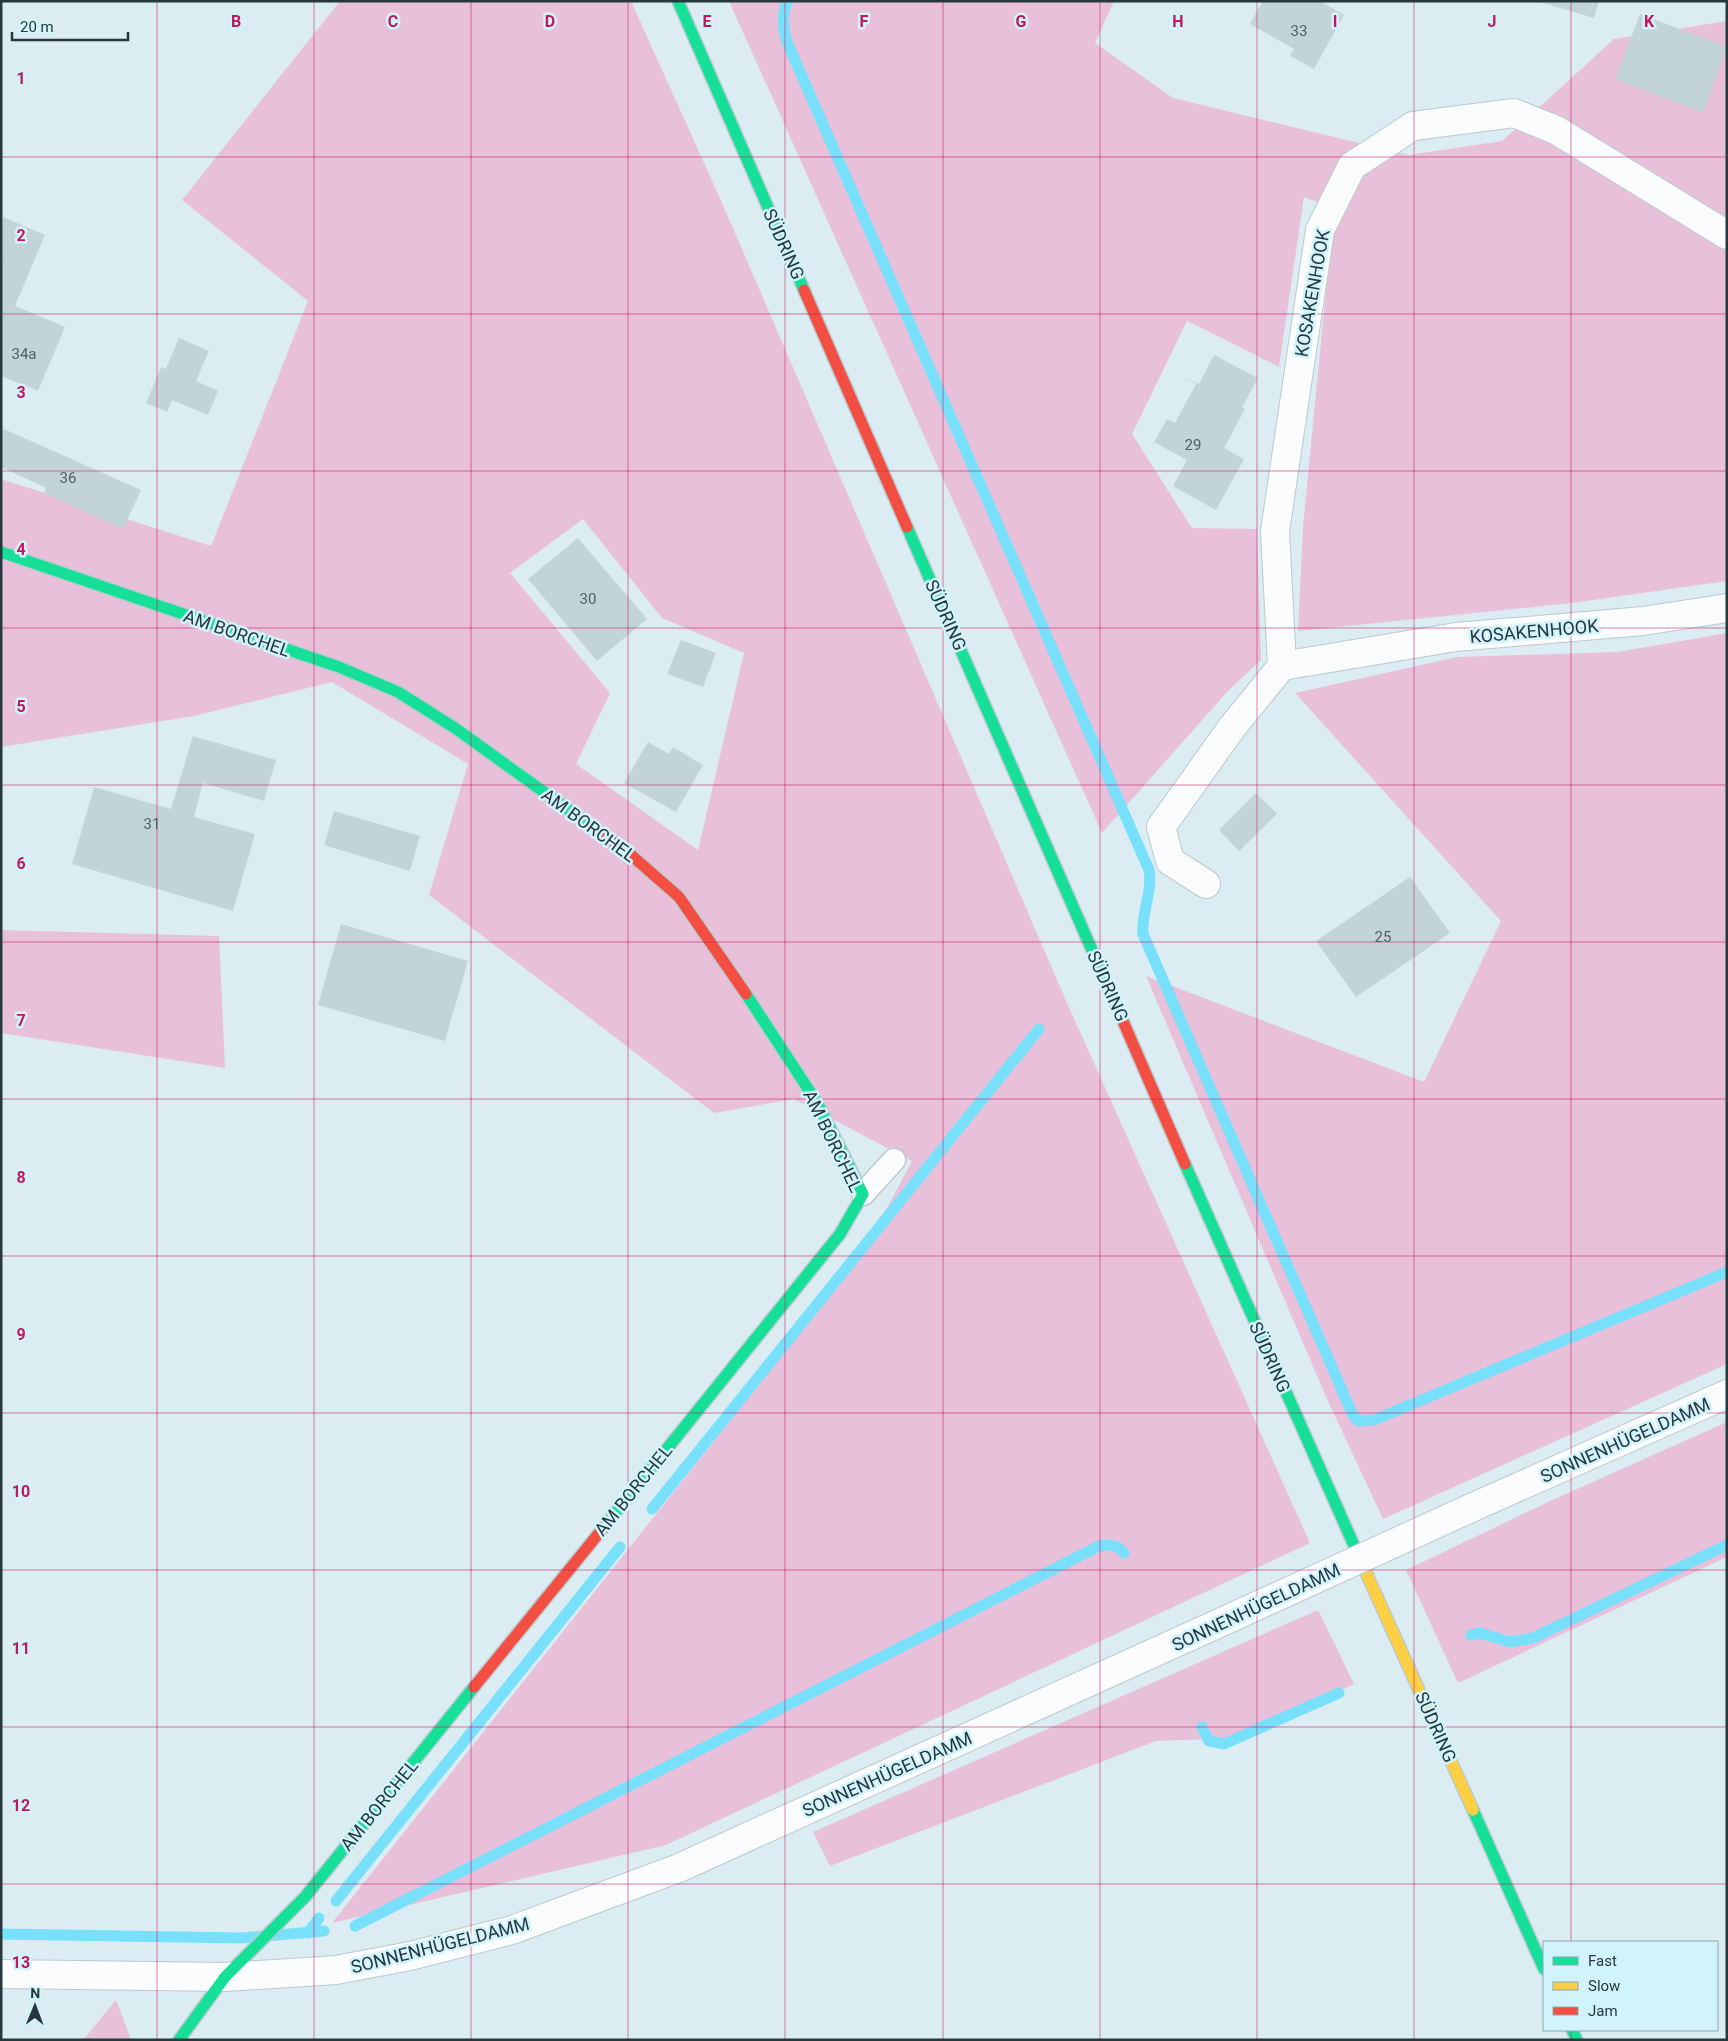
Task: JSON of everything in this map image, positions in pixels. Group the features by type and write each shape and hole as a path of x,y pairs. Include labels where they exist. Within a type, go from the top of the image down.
{"street":[{"name":"SÜDRING","path":"678,1 1252,1318 1543,1966"},
{"name":"KOSAKENHOOK","path":"1727,235 1556,130 1514,113 1413,126 1352,166 1320,230 1275,531 1282,666 1456,637 1643,621 1727,608"},
{"name":"AM BORCHEL","path":"1,552 339,668 398,692 454,728 632,855 679,897 715,948 818,1104 863,1194 840,1234 311,1889 225,1977 179,2040"},
{"path":"1206,884 1170,861 1161,827 1233,726 1282,666"},
{"name":"SONNENHÜGELDAMM","path":"1,1974 225,1977 336,1970 410,1956 512,1930 679,1868 1471,1508 1727,1394"}],"lane":[{"path":"863,1194 894,1160"}],"shaded area":[{"path":"340,1 631,1 723,205 1067,1003 1310,1543 666,1845 332,1923 863,1253 912,1161 794,1099 714,1113 429,895 468,764 332,682 194,716 1,747 1,479 211,546 308,301 182,200","holes":["583,519 662,618 744,653 698,850 576,764 610,693 510,573"]},
{"path":"729,1 1114,1 1095,43 1173,98 1409,155 1502,141 1614,39 1727,21 1727,581 1572,603 1298,631 1303,527 1334,208 1304,197 1279,367 1187,321 1132,434 1192,528 1257,529 1261,660 1228,691 1102,833"},
{"path":"1727,633 1727,1364 1383,1519 1327,1399 1146,976 1424,1082 1501,921 1295,693 1457,657 1618,652"},
{"path":"1,930 219,936 225,1068 1,1033"},
{"path":"1727,1422 1727,1557 1458,1683 1406,1570 1550,1501"},
{"path":"1318,1610 1354,1684 1238,1738 1156,1741 830,1866 813,1832"},
{"path":"116,2000 131,2040 83,2040"}],"building":[{"path":"1263,1 1320,1 1344,15 1314,69 1290,56 1294,49 1250,24"},
{"path":"1537,1 1599,1 1594,18"},
{"path":"1640,14 1727,47 1703,113 1615,79"},
{"path":"3,217 45,235 15,306 65,327 38,391 1,376"},
{"path":"179,338 209,351 196,381 218,391 208,415 172,400 167,412 146,403 161,367 166,369"},
{"path":"1214,355 1258,378 1242,407 1245,409 1224,448 1244,459 1216,510 1173,486 1187,460 1154,442 1167,419 1175,423 1196,384 1185,378 1199,384"},
{"path":"4,429 141,490 123,529 44,493 46,488 1,467 1,434"},
{"path":"578,538 647,619 597,661 528,579"},
{"path":"681,640 716,653 703,687 667,674"},
{"path":"193,736 276,760 264,801 203,783 194,817 255,834 233,911 72,864 94,787 171,809"},
{"path":"648,742 669,754 673,747 703,765 676,812 624,783"},
{"path":"1256,793 1277,814 1239,851 1219,830"},
{"path":"334,811 420,836 410,871 324,845"},
{"path":"1410,877 1450,933 1356,997 1316,941"},
{"path":"341,924 468,961 445,1041 318,1005"}],"waterway":[{"path":"788,1 784,11 783,22 787,42 1149,870 1150,878 1143,934 1352,1413 1358,1421 1374,1420 1727,1272"},
{"path":"652,1509 1039,1029"},
{"path":"1471,1635 1480,1633 1510,1642 1533,1638 1727,1545"},
{"path":"355,1926 1099,1546 1113,1546 1119,1548 1124,1553"},
{"path":"336,1901 620,1547"},
{"path":"1202,1727 1209,1741 1224,1744 1339,1693"},
{"path":"308,1933 319,1918"},
{"path":"1,1934 242,1938 324,1931"}],"traffic: fast":[{"path":"678,1 804,290"},
{"path":"907,527 1116,1005"},
{"path":"1,552 339,667 398,692 455,728 591,826"},
{"path":"608,1522 840,1234 863,1194 818,1104 746,994"},
{"path":"1185,1164 1364,1568"},
{"path":"179,2040 225,1977 305,1897 474,1687"},
{"path":"1473,1810 1543,1967"},
{"path":"1572,2031 1577,2040"}],"traffic: slow":[{"path":"1364,1568 1473,1810"}],"traffic: jam":[{"path":"804,290 907,527"},
{"path":"591,826 631,855 679,897 746,994"},
{"path":"1116,1005 1185,1164"},
{"path":"474,1687 608,1522"}]}
